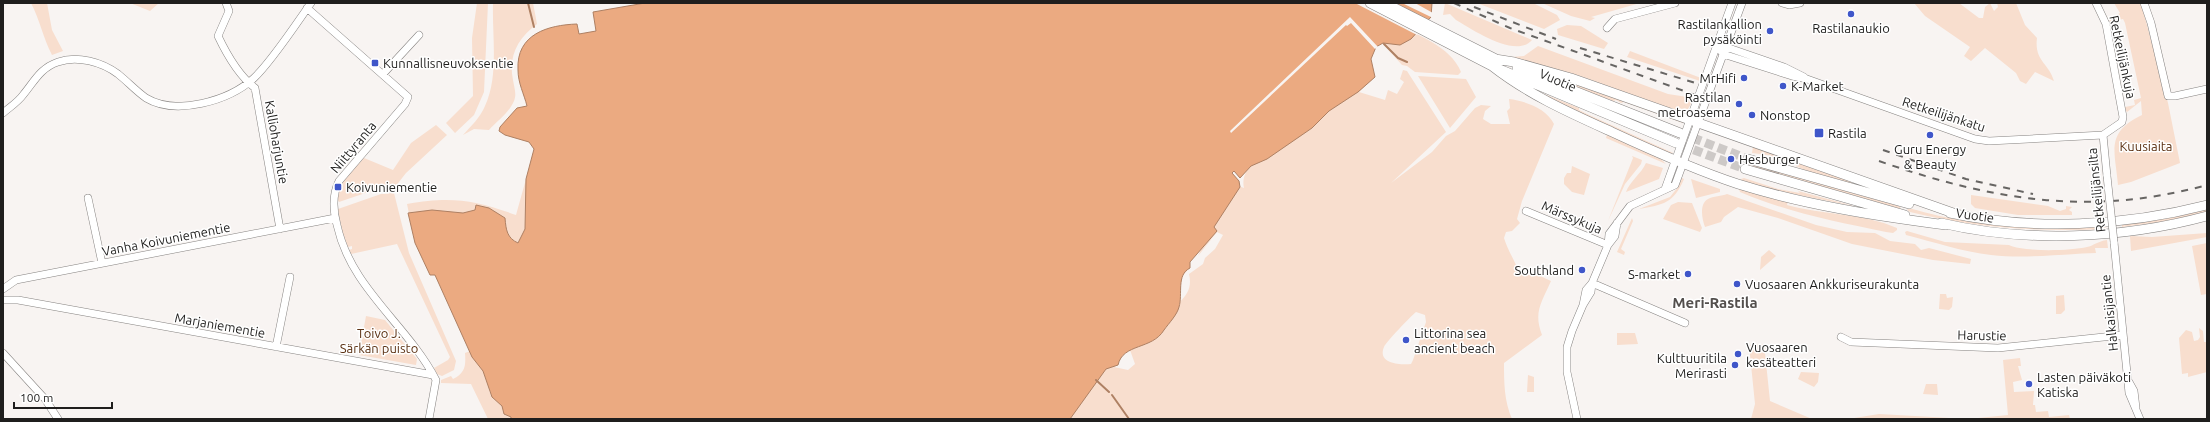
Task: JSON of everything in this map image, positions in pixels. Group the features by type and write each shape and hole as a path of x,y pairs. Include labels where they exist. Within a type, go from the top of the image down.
{"main road":[{"path":"1370,3 1434,32"},
{"path":"1385,3 1434,32"},
{"name":"Vuotie","path":"1434,32 1494,63 1676,143"},
{"path":"1494,63 1514,62 1571,78 1956,214"},
{"path":"1494,63 1513,82 1546,101 1680,162 1764,191 1891,218 1946,224"},
{"name":"Vuotie","path":"1494,63 1680,133"},
{"name":"Vuotie","path":"1748,159 1901,202 1956,214 2015,222 2085,223 2150,217 2207,205"},
{"name":"Vuotie","path":"1744,169 1864,204 1946,224 2023,234 2089,234 2141,229 2207,216"}],"street":[{"name":"Kallioharjuntie","path":"226,3 229,11 218,36 226,52 248,83 255,88 258,98 280,229"},
{"path":"1607,28 1615,19 1675,3"},
{"path":"1577,419 1568,382 1566,357 1572,331 1583,305 1590,296 1592,283 1608,245 1615,236 1617,223 1630,206 1674,185 1694,121 1704,81 1732,3"},
{"path":"1694,121 1712,84 1742,3"},
{"path":"1782,3 1789,6 1800,3"},
{"name":"Retkeilijänkuja","path":"2096,3 2106,24 2123,117 2122,122 2103,135"},
{"path":"2144,3 2151,24 2168,96 2207,89"},
{"path":"3,113 23,96 44,69 58,62 76,59 96,63 117,73 145,97 158,103 172,106 199,104 217,98 248,83 262,68 309,6"},
{"name":"Niittyranta","path":"309,6 407,95 408,101 339,181 334,193 335,218 339,236 354,270 433,374"},
{"path":"383,74 419,35"},
{"path":"1717,46 1724,50"},
{"name":"Retkeilijänkatu","path":"1724,50 1792,76 1807,79 1975,139 1989,141 2103,135"},
{"name":"Retkeilijänsilta","path":"2103,135 2114,242"},
{"path":"88,198 102,263"},
{"name":"Märssykuja","path":"1526,211 1608,245"},
{"name":"Vanha Koivuniementie","path":"3,288 16,280 335,218"},
{"name":"Halkaisijantie","path":"2114,242 2129,382 2134,391 2136,408 2140,419"},
{"path":"276,347 290,277"},
{"path":"1592,283 1685,323"},
{"name":"Marjaniementie","path":"3,300 18,300 433,374"},
{"name":"Harustie","path":"1841,337 1851,342 1998,348 2123,336"},
{"path":"3,353 45,399 58,419"},
{"path":"429,419 436,380 433,374"}],"green space":[{"path":"31,3 47,3 52,30 63,51 52,55"},
{"path":"130,3 159,3 150,11"},
{"path":"477,3 488,3 484,92 474,115 455,133 446,123 473,96 472,38"},
{"path":"493,3 533,3 537,24 525,35 513,55 512,71 515,96 512,105 489,130 474,129 463,135 481,114 492,82 494,56"},
{"path":"1445,3 1532,40 1525,45 1516,46 1505,45 1494,41 1456,20 1450,14 1443,15"},
{"path":"1477,3 1533,3 1557,15 1560,20 1544,29"},
{"path":"1542,3 1640,3 1591,17 1595,18 1590,21 1571,16"},
{"path":"1914,3 1959,3 1979,18 1983,18 1985,7 1990,3 1994,11 1998,7 1997,3 2016,3 2025,25 2037,38 2038,52 2054,81 2035,72 2026,84 2020,81 2016,73 1985,48 1971,61 1964,56 1970,47 1925,16"},
{"name":"Kuusiaita","path":"2114,3 2141,3 2168,103 2180,163 2131,182 2118,185 2115,152 2117,136 2130,122 2142,115 2141,101 2127,112 2125,107 2135,105 2134,100 2141,98 2125,23 2123,19 2110,22 2109,19 2120,13"},
{"path":"1392,22 1421,36 1441,48 1456,63 1461,72 1458,75 1415,72 1407,66 1402,65 1383,44 1381,44"},
{"path":"1567,25 1581,26 1608,43 1604,49 1558,35 1557,29"},
{"path":"1538,46 1668,94 1694,98 1688,109 1676,111 1583,77 1512,57 1524,56"},
{"path":"1630,51 1701,78 1700,81 1627,57"},
{"path":"1403,70 1407,71 1446,132 1391,183 1432,152 1446,136 1455,131 1475,108 1481,105 1491,106 1485,111 1483,119 1491,124 1510,124 1507,111 1510,108 1509,99 1529,104 1541,110 1551,119 1554,124 1522,201 1517,219 1520,223 1512,231 1506,232 1504,238 1520,274 1538,275 1551,281 1542,301 1539,313 1538,320 1542,335 1504,363 1506,398 1512,419 1033,419 1113,359 1118,365 1114,367 1128,370 1135,364 1130,350 1123,354 1180,263 1190,268 1182,276 1179,303 1190,287 1189,274 1203,264 1205,258 1215,249 1223,235 1217,232 1198,256 1231,183 1244,188 1244,176 1251,166 1375,77 1359,92 1385,100 1388,90 1397,94 1404,82 1400,79","holes":["1416,312 1425,315 1426,322 1411,364 1396,364 1387,360 1383,353 1384,347 1389,340"]},
{"path":"1547,74 1683,123 1624,102 1621,103 1616,100 1613,101 1547,76"},
{"path":"1418,76 1466,79 1476,97 1450,128"},
{"path":"1539,92 1579,108 1579,110 1589,115 1673,153 1671,154 1584,116"},
{"path":"436,125 447,135 406,173 395,187 380,188 339,202 337,196 341,185 345,178 364,158 393,170 411,143"},
{"path":"1607,134 1661,159 1666,164 1606,138"},
{"path":"1753,147 1844,179 1861,187 1809,172 1796,166 1796,164 1768,155 1752,153"},
{"path":"1632,156 1642,160 1641,164 1625,184 1608,221 1633,158"},
{"path":"1646,163 1663,168 1659,179 1626,192 1630,184"},
{"path":"1748,163 1899,206 1901,209 1749,166"},
{"path":"1572,166 1590,174 1584,195 1572,192 1564,184 1564,178 1567,173 1571,173"},
{"path":"1682,178 1684,179 1680,187 1667,202 1639,209 1670,197 1678,187"},
{"path":"1744,178 1778,189 1800,193 1798,191 1854,206 1768,189 1742,181 1741,179"},
{"path":"526,179 527,189 549,230 437,280 435,275 430,275 415,243 407,204 437,200 463,201 488,206 516,215"},
{"path":"1691,179 1720,189 1720,192 1696,198"},
{"path":"1739,189 1788,201 1787,205 1815,211 1871,219 1897,228 1897,230 1893,233 1886,232 1812,216 1776,206 1740,192"},
{"path":"394,193 409,253 456,361 454,370 442,376 437,374 434,368 448,360 450,357 397,244 351,254 349,250 352,249 352,246 348,247 342,232 338,209 381,194"},
{"path":"1727,194 1816,225 1847,232 1875,233 1890,241 1915,244 1921,250 1929,248 1971,259 1970,264 1933,260 1852,244 1778,218 1738,207 1724,217 1721,222 1705,227 1702,208 1705,201 1710,198"},
{"path":"1971,195 2048,206 2060,211 2066,209 2066,206 2072,207 2069,210 2072,212 2072,215 2018,215 1975,208 1971,204"},
{"path":"1678,202 1692,203 1702,228 1700,232 1663,219 1671,205"},
{"path":"1909,208 1957,219 2006,226 2055,228 2104,226 2107,229 2057,230 2008,228 1959,222 1934,217 1910,212 1907,210"},
{"path":"2207,209 2207,212 2168,221 2122,227 2122,225"},
{"path":"1632,218 1633,221 1621,249 1625,252 1624,255 1617,252"},
{"path":"1907,231 1945,242 2009,245 2036,250 2079,248 2107,240 2108,248 2095,248 2096,253 2030,256 1991,255 1980,254 1906,235 1905,232"},
{"path":"2207,233 2207,237 2131,251 2130,236 2152,237"},
{"path":"2207,243 2207,294 2201,295 2192,246"},
{"path":"1769,250 1776,256 1760,270 1761,257"},
{"path":"1940,294 1946,294 1947,298 1953,297 1952,307 1949,310 1939,309"},
{"path":"2064,295 2065,310 2061,314 2056,314 2056,296"},
{"name":"Toivo J. Särkän puisto","path":"366,316 385,320 417,359 416,365 359,355"},
{"path":"2199,328 2203,331 2204,342 2207,342 2207,372 2188,377 2188,373 2182,374 2179,338 2186,330 2192,332 2194,341 2198,340 2200,337"},
{"path":"1617,333 1635,333 1638,344 1617,345"},
{"path":"496,334 489,390 492,397 519,419 488,419 471,384 441,383 441,380 451,376 453,379 462,372 465,365 465,353 470,351 469,349"},
{"path":"1766,344 1765,353 1770,401 1812,419 1751,419 1755,404 1749,345"},
{"path":"2020,358 2021,366 2018,366 2022,380 2013,382 2014,392 2034,391 2033,405 2035,405 2036,412 2048,411 2049,417 2069,415 2070,419 1968,419 2008,415 2003,360"},
{"path":"1801,372 1819,373 1818,382 1814,387 1798,379"},
{"path":"1528,375 1534,377 1534,392 1527,392"},
{"path":"1926,384 1937,384 1938,395 1923,394"},
{"path":"1879,414 1968,419 1848,419"}],"shaded area":[{"path":"645,3 1432,3 1431,17 1411,39 1400,45 1383,43 1376,47 1371,59 1375,77 1358,92 1329,111 1312,128 1267,159 1251,166 1240,178 1234,171 1232,173 1239,181 1240,187 1214,227 1217,231 1190,262 1190,268 1183,275 1181,280 1180,302 1175,316 1159,336 1152,341 1126,353 1121,358 1118,365 1106,369 1070,419 511,419 511,417 504,414 502,406 492,397 483,371 472,357 435,275 430,275 415,243 408,213 432,210 463,213 475,210 476,205 489,208 505,218 509,236 518,243 525,229 526,179 534,149 529,142 505,135 499,131 500,127 517,108 527,106 518,75 519,58 522,48 528,40 536,34 555,27 577,24 579,34 596,31 593,12"}],"pier":[{"path":"1355,3 1394,3 1430,21 1417,35"},
{"path":"1402,3 1415,3 1433,13 1433,18"},
{"path":"1350,17 1378,47 1375,49 1351,23 1347,26 1346,25 1231,133 1230,131"}],"waterway":[{"path":"528,3 534,27"},
{"path":"1384,44 1398,58 1407,62"},
{"path":"1096,380 1109,392"},
{"path":"1112,395 1129,419"}],"tunnel":[{"path":"1680,133 1748,159"},
{"path":"1681,145 1745,169"}],"railway":[{"path":"1454,3 1510,28 1695,95"},
{"path":"1474,7 1556,39"},
{"path":"1580,48 1699,84"},
{"path":"1883,150 1966,179 2033,194"},
{"path":"1879,161 1920,175 1961,186 2041,200 2081,202 2122,200 2164,195 2207,185"}],"place":[{"name":"Rastilanaukio","path":"1851,14"},
{"name":"Rastilankallion pysäköinti","path":"1770,31"},
{"name":"Kunnallisneuvoksentie","path":"375,63"},
{"name":"MrHifi","path":"1744,78"},
{"name":"K-Market","path":"1783,86"},
{"name":"Rastilan metroasema","path":"1739,104"},
{"name":"Nonstop","path":"1752,115"},
{"name":"Rastila","path":"1819,133"},
{"name":"Guru Energy & Beauty","path":"1930,135"},
{"name":"Hesburger","path":"1731,159"},
{"name":"Koivuniementie","path":"338,187"},
{"name":"Southland","path":"1582,270"},
{"name":"S-market","path":"1688,274"},
{"name":"Vuosaaren Ankkuriseurakunta","path":"1737,284"},
{"name":"Littorina sea ancient beach","path":"1406,340"},
{"name":"Vuosaaren kesäteatteri","path":"1738,354"},
{"name":"Kulttuuritila Merirasti","path":"1735,365"},
{"name":"Lasten päiväkoti Katiska","path":"2029,384"}],"district":[{"name":"Meri-Rastila","path":"1715,302"}]}
